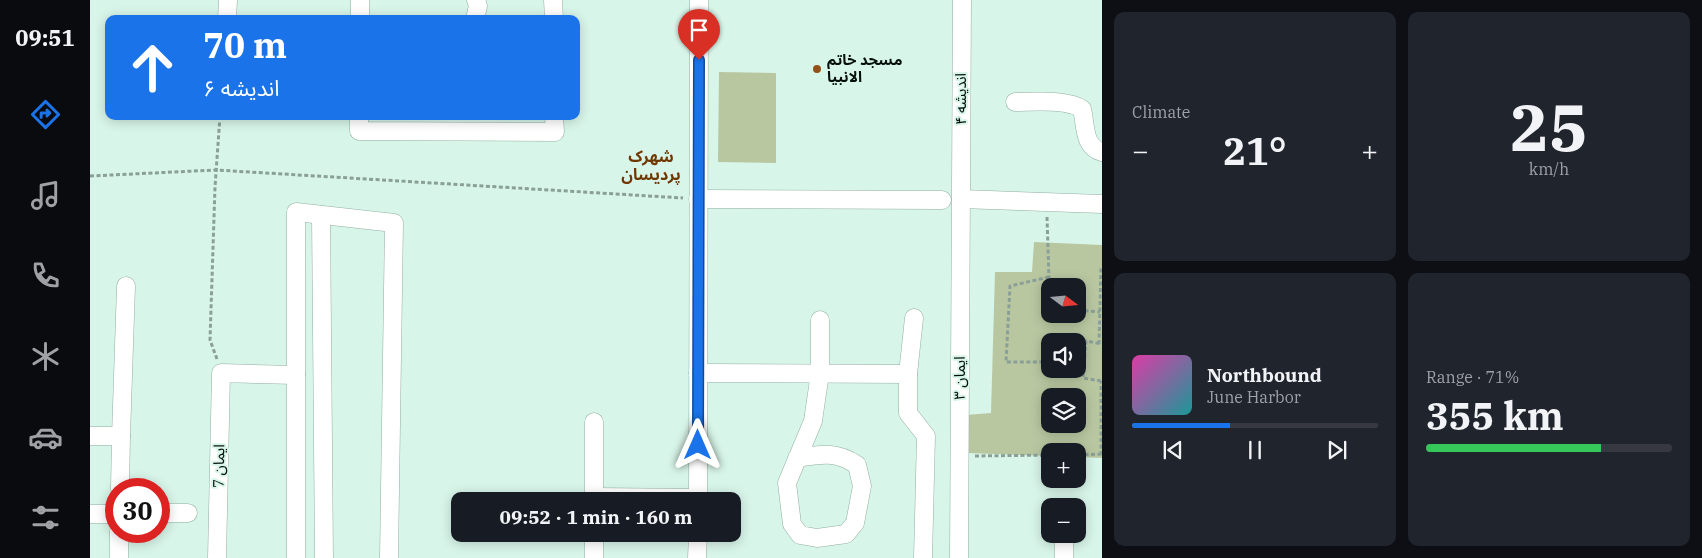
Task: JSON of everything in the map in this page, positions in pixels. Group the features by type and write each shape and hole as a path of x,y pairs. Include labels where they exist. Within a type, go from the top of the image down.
{"street":[{"path":"227,15 228,0"},
{"path":"360,0 360,15"},
{"path":"476,0 478,6 476,15"},
{"path":"553,0 554,15"},
{"path":"698,492 699,0"},
{"name":"انديشه ۴","path":"961,199 962,0"},
{"path":"1015,102 1064,103 1078,106 1082,110 1087,139 1091,146 1102,152"},
{"path":"360,120 359,131 492,124 555,132 554,120"},
{"path":"698,199 942,200"},
{"path":"961,199 1102,204"},
{"name":"ایمان ۳","path":"959,558 961,199"},
{"path":"296,558 296,212 394,223 389,558"},
{"path":"321,215 324,558"},
{"path":"120,478 126,286"},
{"path":"914,318 908,374 908,413 926,436 923,558"},
{"path":"797,458 824,453 846,458 857,465 862,486 855,523 846,534 817,538 800,536 792,524 787,490 788,477 813,421 820,374 820,320"},
{"path":"221,373 296,375"},
{"name":"ایمان 7","path":"216,558 221,373"},
{"path":"698,373 908,374"},
{"path":"594,422 594,492"},
{"path":"90,436 121,436"},
{"path":"170,513 188,513"},
{"path":"90,514 105,514"},
{"path":"594,542 594,558"},
{"path":"698,542 698,558"},
{"path":"119,543 119,558"},
{"path":"1064,543 1064,558"}],"path":[{"path":"220,120 210,340 221,373"},
{"path":"90,176 216,170 698,199"},
{"path":"1041,362 1006,362 1010,286 1049,277 1046,202"},
{"path":"1086,341 1101,344 1101,267"},
{"path":"1086,311 1100,312"},
{"path":"1083,378 1101,381 1101,454 1086,455"},
{"path":"959,457 1041,455"}],"green space":[{"path":"719,72 776,73 776,163 718,162"},
{"path":"1034,242 1102,245 1102,458 1086,457 1086,443 1041,443 1041,456 967,453 966,415 991,413 995,272 1032,272"}],"place":[{"name":"مسجد خاتم الانبیا","path":"817,69"}],"district":[{"name":"شهرک پردیسان","path":"651,165"}],"route":[{"path":"698,445 699,60"}]}
